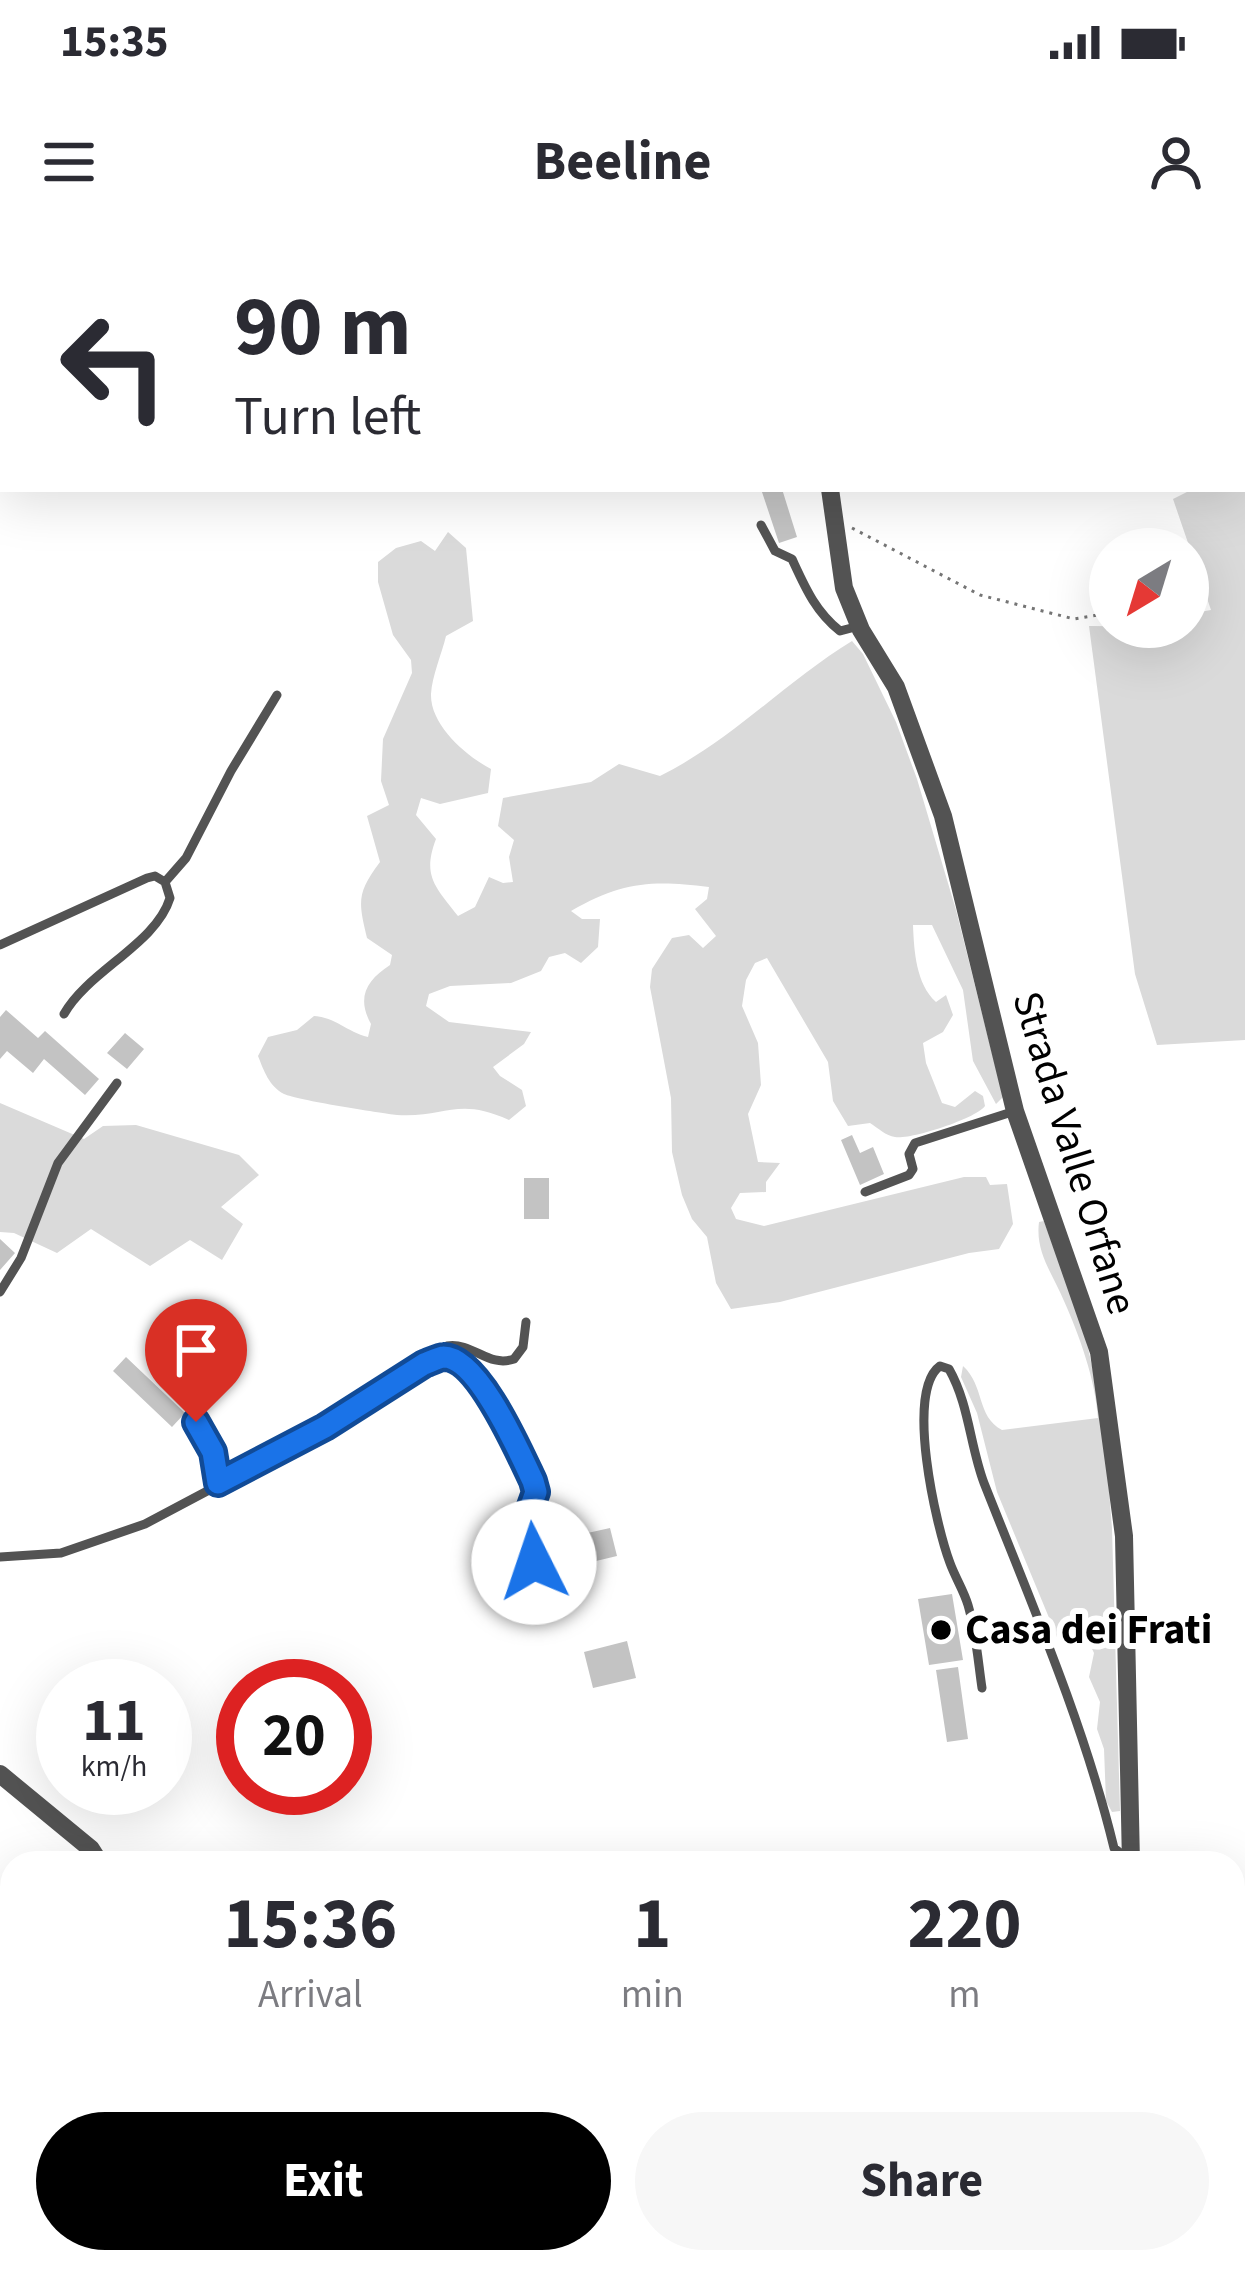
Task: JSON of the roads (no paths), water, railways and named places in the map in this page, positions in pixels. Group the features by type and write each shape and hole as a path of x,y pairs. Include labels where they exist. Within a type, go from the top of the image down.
{"street":[{"name":"Strada Valle Orfane","path":"830,492 844,588 859,626 896,687 943,817 1015,1111 1099,1352 1124,1536 1131,1851"},
{"path":"0,1774 92,1851"}],"lane":[{"path":"761,525 775,551 792,559 823,616 840,631 859,626"},
{"path":"164,882 186,858 278,695"},
{"path":"0,945 147,878 155,876 164,882 170,898 160,918 79,993 64,1014"},
{"path":"0,1292 21,1258 58,1163 117,1083"},
{"path":"865,1192 909,1175 913,1169 909,1154 915,1143 1015,1111"},
{"path":"0,1558 96,1543 184,1505 440,1357 447,1346 459,1344 496,1361 514,1359 523,1347 526,1322"},
{"path":"440,1357 454,1360 482,1386 533,1481 536,1492 526,1520 544,1612"},
{"path":"982,1688 968,1604 938,1520 923,1424 928,1380 940,1366 949,1369 957,1384 982,1478 1045,1635 1118,1851"},
{"path":"196,1422 213,1452 218,1483"}],"place":[{"name":"Casa dei Frati","path":"941,1630"}]}
